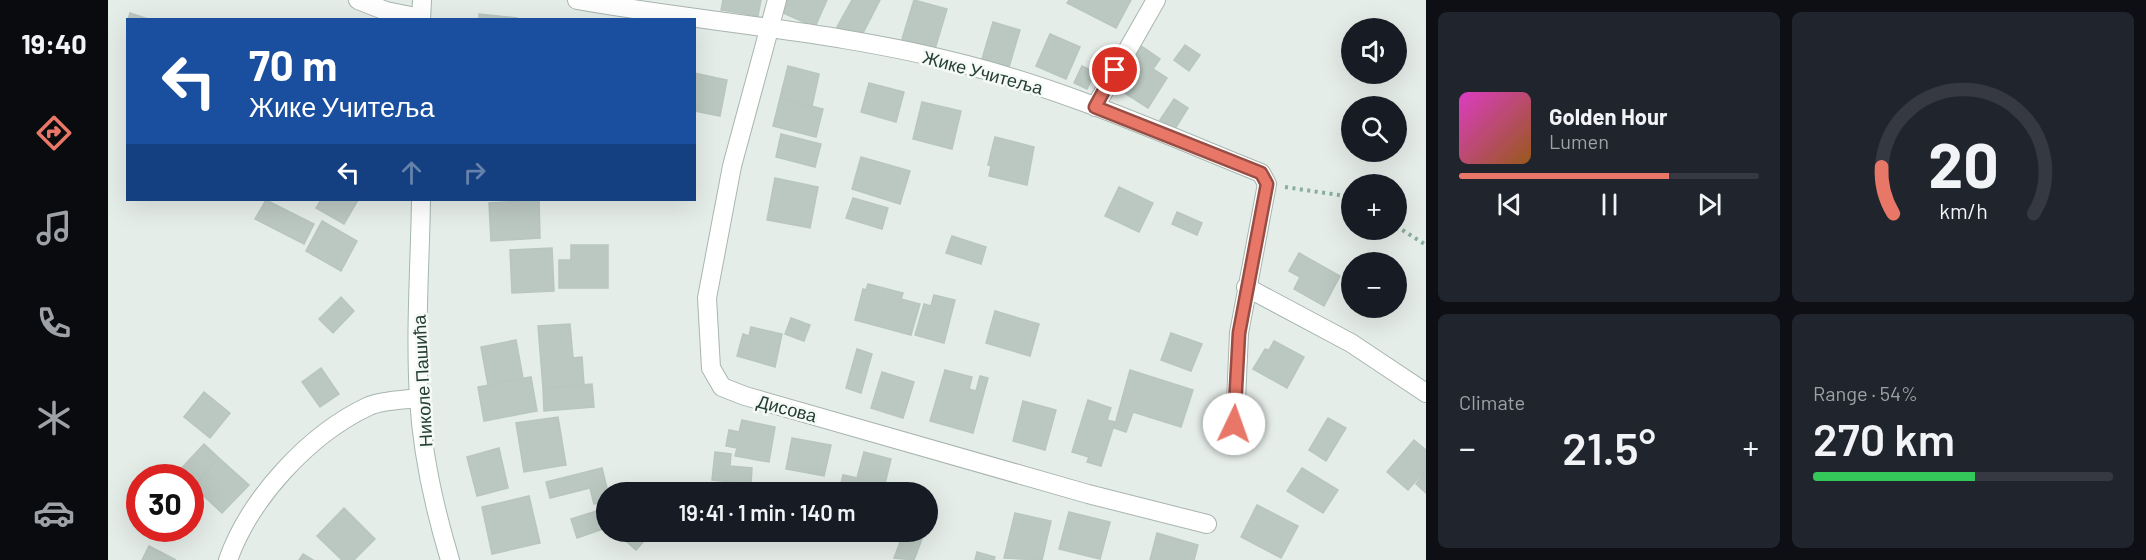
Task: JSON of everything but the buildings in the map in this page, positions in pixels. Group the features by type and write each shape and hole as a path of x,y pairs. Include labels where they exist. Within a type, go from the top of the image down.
{"street":[{"path":"358,0 386,10 422,12"},
{"name":"Жике Учитеља","path":"577,0 640,5 768,30 862,44 966,64 1095,107 1261,173 1267,184"},
{"name":"Дисова","path":"777,0 732,166 707,298 711,368 722,387 745,396 1088,494 1207,525"},
{"path":"1095,107 1156,0"},
{"path":"1234,424 1239,333 1267,184"},
{"name":"Николе Пашића","path":"421,201 419,398 424,445 437,515 450,560"},
{"path":"1246,287 1351,343 1426,393"},
{"path":"228,560 245,522 262,496 315,443 371,405 419,398"}],"path":[{"path":"1267,184 1341,195"},
{"path":"1407,233 1426,245"}],"route":[{"path":"1115,70 1095,107 1261,173 1267,184 1239,333 1234,424"}]}
